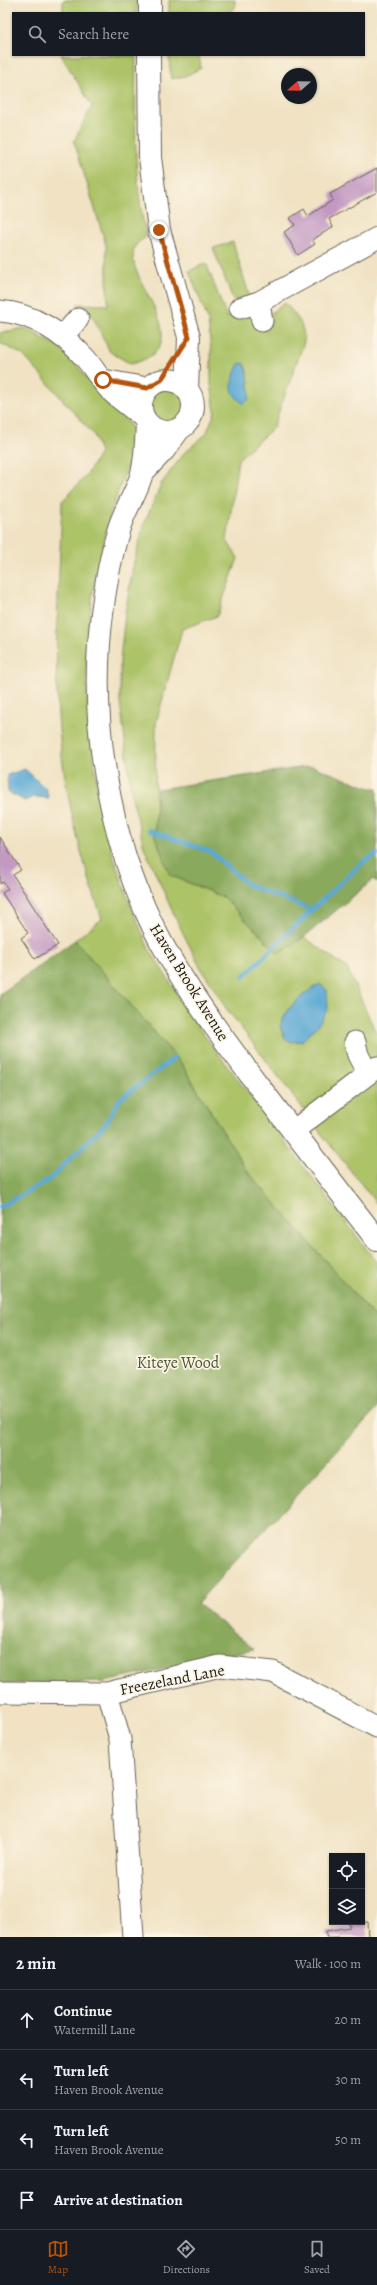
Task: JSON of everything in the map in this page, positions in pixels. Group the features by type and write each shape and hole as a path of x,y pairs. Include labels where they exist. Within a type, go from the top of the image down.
{"main road":[{"path":"150,0 150,12"},
{"path":"150,56 150,157 159,230 189,337 187,390"},
{"path":"154,384 176,381 187,390 191,397 192,412 189,419 180,428 174,431 160,431 145,420 141,402 154,384 189,337"},
{"name":"Haven Brook Avenue","path":"142,473 145,420"},
{"name":"Haven Brook Avenue","path":"180,428 142,473 119,527 106,584 99,644 98,698 102,751 111,800 124,849 141,896 161,942 211,1023 377,1240"}],"street":[{"path":"253,310 377,238"},
{"path":"0,311 38,321 62,337 85,357 113,394 145,420"},
{"path":"62,337 78,318"},
{"path":"103,380 154,384"},
{"path":"293,1131 373,1070 358,1055 355,1042"},
{"name":"Freezeland Lane","path":"0,1692 107,1692 220,1666 274,1672 377,1727"},
{"path":"107,1692 120,1739 133,1937"}],"green space":[{"path":"63,0 137,0 137,12 63,12"},
{"path":"169,0 235,0 235,8 229,12 169,12"},
{"path":"62,56 136,56 135,124 137,169 146,237 136,245 133,258 138,274 155,309 161,326 161,341 153,354 131,364 110,352 93,317 77,304 108,305 106,245 74,141 92,106"},
{"path":"169,56 199,56 201,68 185,76 171,79"},
{"path":"233,242 250,298 234,302 213,248"},
{"path":"206,263 227,318 243,313 270,326 272,312 285,303 296,316 301,325 304,342 273,428 238,459 227,541 238,558 217,616 182,629 156,723 155,836 170,875 223,897 279,954 304,937 347,968 377,1035 377,1060 358,1071 307,1114 226,1008 198,963 174,915 144,847 132,797 120,701 120,660 125,614 133,566 144,524 161,484 185,452 206,434 215,412 211,384 211,351 208,320 189,271"},
{"path":"25,328 57,346 76,364 94,388 123,413 134,433 128,465 111,511 94,584 86,646 87,700 99,804 113,856 129,901 149,949 201,1031 377,1263 377,1320 247,1171 181,1063 75,940 102,919 84,863 70,807 58,722 57,621 62,501 86,476 100,453 94,435 23,355 0,343 0,333"},
{"path":"162,387 170,387 180,392 184,399 184,413 180,420 170,425 162,425 152,420 150,417 147,410 147,402 152,392 155,390"},
{"path":"312,766 370,788 377,788 377,883 374,879 304,937 279,954 223,897 170,875 155,836 157,789"},
{"name":"Kiteye Wood","path":"75,940 181,1063 247,1171 377,1320 377,1408 197,1603 254,1649 105,1682 0,1684 0,994"},
{"path":"377,1070 377,1204 312,1122"}],"water":[{"path":"244,363 248,376 249,399 244,404 234,395 232,390 232,381 239,364"},
{"path":"25,769 46,789 49,798 33,797 25,801 8,792 7,775"},
{"path":"320,984 327,990 328,1009 318,1025 302,1041 291,1042 285,1038 280,1026 286,1013 307,992"}],"building":[{"path":"377,168 377,192 329,219 333,227 312,240 315,244 298,255 284,232 295,225 290,218 304,209 308,216 333,200 330,194"},
{"path":"0,837 21,870 13,875 58,945 35,959 21,938 28,933 2,893 8,889 3,882 0,884"},
{"path":"365,1922 367,1922 368,1937 326,1937 326,1931 350,1927 350,1925 365,1925"}],"waterway":[{"path":"149,830 211,852 248,885 312,910 363,862 377,854"},
{"path":"243,977 312,910"},
{"path":"0,1207 50,1179 106,1123 119,1100 174,1058"}],"route":[{"path":"103,380 147,388 153,383 161,380 189,337 184,314 165,258 159,230"}]}
